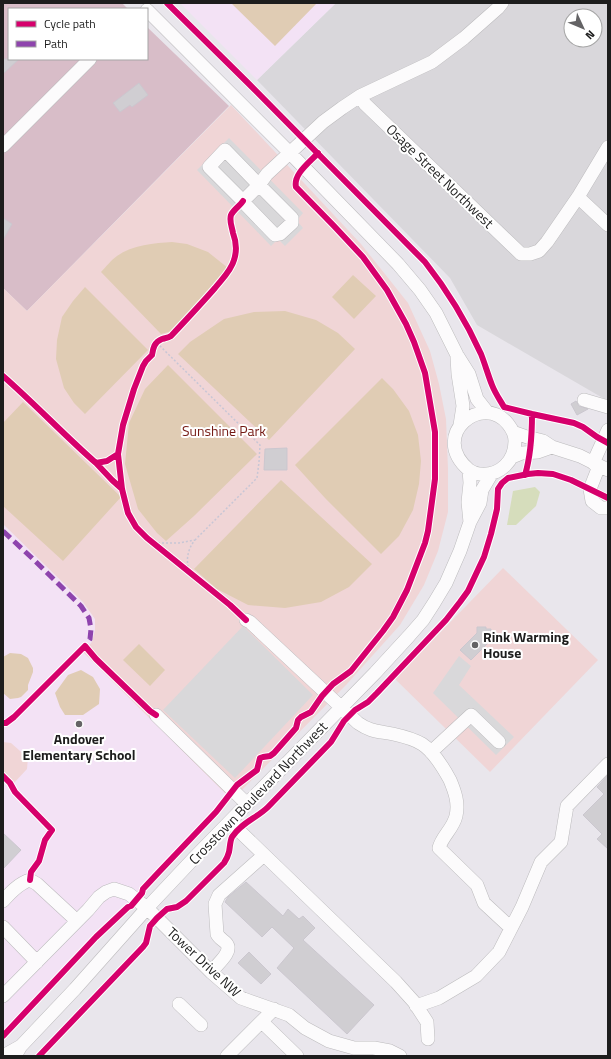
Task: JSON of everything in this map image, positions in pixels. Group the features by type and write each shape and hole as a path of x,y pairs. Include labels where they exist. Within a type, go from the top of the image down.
{"street":[{"path":"243,201 260,185 267,174 323,122 360,96 432,62 464,38 502,3"},
{"path":"148,10 290,153 409,276 436,313 457,355 469,374 478,399 488,413"},
{"path":"3,146 89,60"},
{"name":"Osage Street Northwest","path":"360,96 365,104 522,254 530,254 538,251 547,242 578,197"},
{"path":"608,147 578,197 608,225"},
{"path":"225,150 292,218 292,223 280,234 275,235 243,201 209,166 225,150"},
{"path":"457,355 458,374 463,406 460,425"},
{"path":"584,400 608,407"},
{"path":"492,473 478,474 469,470 461,464 456,454 454,444 455,434 460,425 468,418 478,414 488,413 506,421 515,438 515,448 512,457"},
{"path":"608,430 600,466 590,489 592,501 601,508 608,508"},
{"path":"513,432 543,441 552,447 580,456 600,466"},
{"path":"512,457 522,453 538,452 552,447"},
{"name":"Crosstown Boulevard Northwest","path":"3,1056 18,1051 147,908 342,708 409,636 434,604 446,583 455,564 470,522 480,503 482,490 492,473 498,471 506,465 512,457"},
{"name":"Crosstown Boulevard Northwest","path":"469,470 470,484 468,502 470,522"},
{"path":"246,620 256,627 358,724 372,731 392,734 422,744 431,752 447,775 456,798 456,816 452,826 440,842 439,848 477,885 484,903 511,928"},
{"path":"156,714 247,804"},
{"path":"431,752 471,715 499,742"},
{"path":"416,1006 439,998 476,976 499,952 522,907 541,862 561,842 568,806 608,764"},
{"path":"230,822 396,982 427,1022 428,1039"},
{"path":"210,972 227,955 229,950 226,943 217,934 215,904 219,895 264,855"},
{"path":"3,901 12,891 25,881 30,880 37,884 77,921"},
{"name":"Tower Drive NW","path":"3,996 99,897 114,889 129,894 147,908 210,972 241,998 289,1015 305,1028 329,1041 367,1052 374,1048 390,1051 400,1056"},
{"path":"3,927 37,962"},
{"path":"179,1004 201,1025"},
{"path":"227,1056 274,1010"},
{"path":"262,1022 297,1056"}],"path":[{"path":"157,343 260,445 260,462 257,478 191,545 187,558 191,574"},
{"path":"147,538 160,548"},
{"path":"154,543 179,543 195,540"},
{"path":"183,567 191,574"}],"shaded area":[{"path":"3,3 122,3 127,8 8,8 8,60 148,60 148,28 229,106 27,311 3,288"},
{"path":"180,3 336,3 257,80"},
{"path":"336,3 608,3 608,401 477,325 450,278 257,80"},
{"path":"229,138 303,213 298,222 303,228 285,246 280,241 276,241 271,246 197,170"},
{"path":"535,487 540,492 536,506 516,525 507,525 513,491"},
{"name":"Andover Elementary School","path":"3,524 83,602 95,619 95,630 92,642 83,652 228,796 216,812 143,889 142,893 131,906 128,907 96,937 3,1035"},
{"path":"243,626 313,695 235,778 163,710"},
{"path":"459,656 471,666 459,685 514,737 496,755 433,693"}],"green space":[{"path":"231,3 317,3 275,46"},
{"name":"Sunshine Park","path":"231,105 361,244 408,303 430,351 439,384 446,419 448,469 448,512 438,551 424,585 400,625 346,685 232,800 83,652 92,642 95,630 95,619 83,602 3,524 3,288 27,311"},
{"path":"172,242 187,244 208,252 228,268 172,331 161,334 101,272 115,258 130,249 151,244"},
{"path":"353,275 376,296 354,319 332,297"},
{"path":"85,287 148,350 85,414 74,403 64,388 56,359 57,340 62,317"},
{"path":"285,311 316,320 338,333 355,349 269,440 178,354 190,342 224,319 254,312"},
{"path":"168,365 257,454 194,516 166,541 157,533 138,509 125,464 129,423 145,389"},
{"path":"382,378 393,389 409,411 418,435 421,461 419,484 413,510 399,536 381,554 325,498 295,465"},
{"path":"23,402 121,497 63,561 3,506 3,423"},
{"path":"281,480 372,564 349,587 321,602 285,608 248,605 217,589 194,569"},
{"path":"503,568 598,660 490,772 395,679"},
{"path":"139,644 165,670 150,686 123,660"},
{"path":"10,653 21,654 28,658 33,668 33,672 28,685 28,690 21,697 10,699 3,693 3,657"},
{"path":"81,670 93,677 100,689 99,704 83,715 65,715 60,707 55,693 68,675"},
{"path":"3,742 11,743 28,758 27,769 14,783 3,772"}],"building":[{"path":"3,59 18,60 3,74"},
{"path":"139,83 148,95 132,107 130,105 120,112 113,103"},
{"path":"3,218 12,224 3,240"},
{"path":"576,401 579,406 588,409 577,415 571,404"},
{"path":"287,448 287,470 264,470 265,449"},
{"name":"Rink Warming House","path":"477,627 486,627 486,629 491,629 491,640 471,660 460,650 477,633"},
{"path":"608,775 608,849 597,839 602,834 583,815 604,794 597,787"},
{"path":"3,833 21,850 3,869"},
{"path":"246,882 283,916 288,909 299,919 303,916 315,928 303,940 374,1005 347,1034 277,968 294,948 272,927 262,937 225,902 228,897"},
{"path":"249,952 271,974 261,984 238,963"}],"marked path":[{"path":"3,531 81,606 89,618 91,629 90,639 85,646"}],"cycle path":[{"path":"167,3 425,262 441,284 469,330 481,354 493,388 504,407 574,423 608,443"},
{"path":"3,1036 96,937 128,907 131,906 142,893 143,889 216,812 237,785 257,770 260,758 270,756 274,753 296,728 298,720 311,712 322,696 333,684 351,671 393,617 407,590 425,543 435,479 435,432 425,373 406,324 387,290 363,257 296,187 297,177 318,153"},
{"path":"243,201 230,217 236,246 233,264 215,288 171,336 159,340 153,348 152,355 143,366 134,389 123,425 118,454 122,489 128,513 136,527 147,538 230,605 246,620"},
{"path":"3,376 96,463"},
{"path":"525,475 531,445 532,414"},
{"path":"118,454 107,461 96,463 122,489"},
{"path":"39,1056 143,947 146,943 150,926 157,918 167,909 177,907 186,901 224,863 229,853 231,839 236,832 268,807 331,742 344,721 355,710 368,702 446,620 468,591 484,557 497,509 498,489 502,483 508,478 528,474 553,474 571,480 608,498"},
{"path":"3,723 6,723 14,717 85,646 96,659 156,715"},
{"path":"3,776 10,783 15,792 52,830 45,840 39,861 31,872 30,880"}],"place":[{"name":"Rink Warming House","path":"475,645"},
{"name":"Andover Elementary School","path":"79,724"}]}
